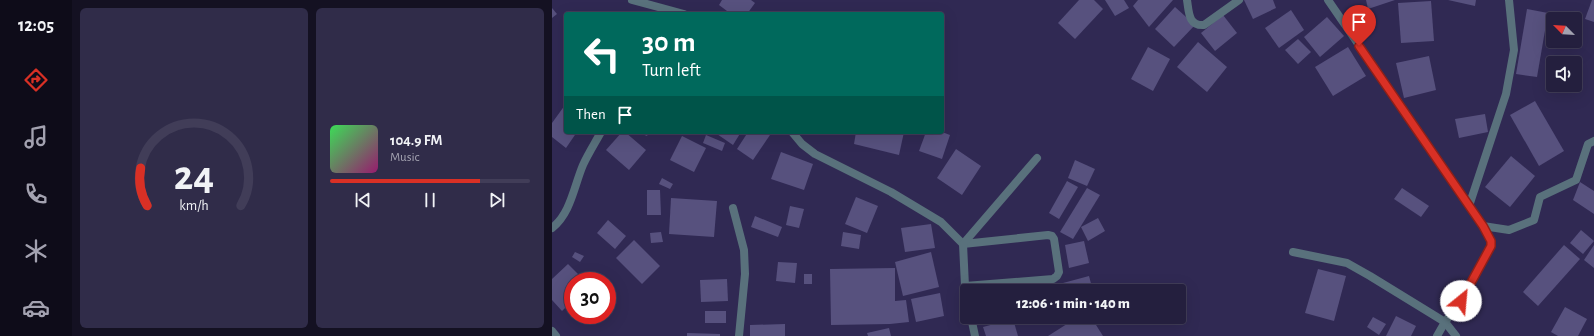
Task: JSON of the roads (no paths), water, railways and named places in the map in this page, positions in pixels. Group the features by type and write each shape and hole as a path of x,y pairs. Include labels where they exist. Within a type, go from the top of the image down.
{"street":[{"path":"632,0 671,12"},
{"path":"1187,0 1191,21 1194,25 1199,26 1204,25 1239,0"},
{"path":"1328,0 1396,102 1413,122 1483,226 1491,241 1491,246 1461,301 1445,322 1437,336"},
{"path":"1469,206 1506,94 1514,50 1509,0"},
{"path":"552,228 560,221 565,213 584,164 600,134"},
{"path":"794,134 802,144 815,154 891,192 941,222 963,244 965,284"},
{"path":"1483,226 1509,230 1534,220 1540,197 1576,180 1588,144 1594,141"},
{"path":"963,244 1037,158"},
{"path":"733,208 744,250 745,274 739,336"},
{"path":"963,244 1048,235 1052,236 1054,239 1059,272 1058,276 1054,278 987,284"},
{"path":"1293,252 1346,263 1445,322 1456,336"},
{"path":"972,324 975,336"},
{"path":"552,331 556,336"}]}
